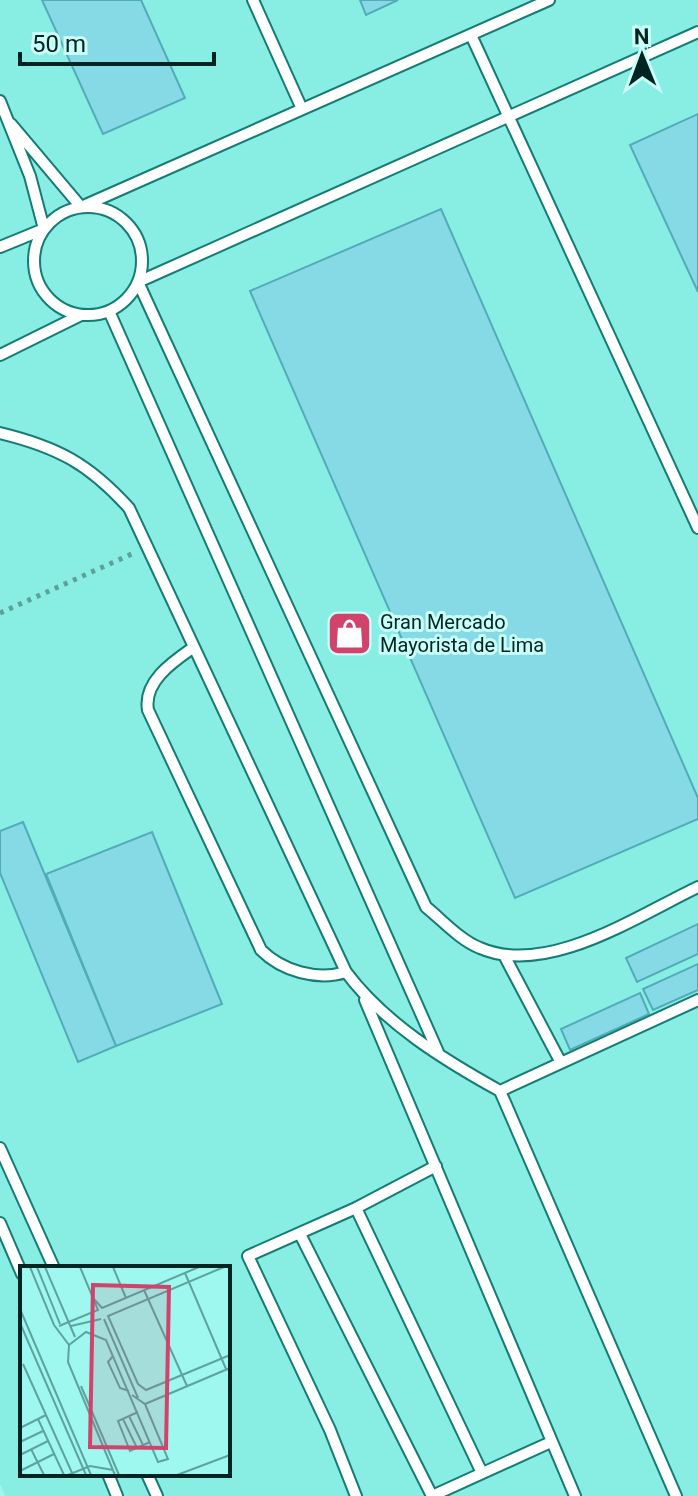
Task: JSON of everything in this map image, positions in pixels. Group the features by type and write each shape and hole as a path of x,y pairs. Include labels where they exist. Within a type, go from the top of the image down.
{"lane":[{"path":"253,0 302,109"},
{"path":"0,247 44,229 60,215 549,0"},
{"path":"138,282 698,32"},
{"path":"471,35 698,528"},
{"path":"0,101 30,176 44,229 38,240 33,264 40,289 58,307 81,315"},
{"path":"0,355 81,315 109,311 131,294 138,282 142,254 131,228 109,211 81,207 11,124"},
{"path":"138,282 426,907 476,947 505,957 535,957 570,947 698,887"},
{"path":"109,311 439,1054"},
{"path":"0,433 69,456 100,476 129,508 346,972 362,994 575,1496"},
{"path":"194,647 163,669 146,702 148,710 261,950 276,965 333,976 346,972"},
{"path":"505,957 560,1061"},
{"path":"362,994 439,1054 500,1091 676,1496"},
{"path":"500,1091 698,1000"},
{"path":"0,1148 53,1266"},
{"path":"356,1496 330,1430 248,1256 356,1208 436,1166"},
{"path":"356,1208 482,1473"},
{"path":"0,1223 20,1269"},
{"path":"300,1234 432,1496 551,1442"},
{"path":"109,1476 117,1496"},
{"path":"148,1476 157,1496"}],"path":[{"path":"0,613 148,547"}],"shaded area":[{"name":"Gran Mercado Mayorista de Lima","path":"0,0 698,0 698,1496 5,1496 0,1484"}],"building":[{"path":"42,0 141,0 185,98 103,134"},
{"path":"360,0 398,0 366,15"},
{"path":"698,114 698,292 630,145"},
{"path":"441,209 698,798 698,819 515,898 250,291"},
{"path":"23,822 116,1046 78,1062 0,873 0,831"},
{"path":"152,832 222,1004 116,1046 46,874"},
{"path":"698,924 698,954 637,982 626,958"},
{"path":"698,964 698,990 653,1010 643,989"},
{"path":"640,993 649,1014 570,1050 561,1029"}],"place":[{"name":"Gran Mercado Mayorista de Lima","path":"349,634"}]}
